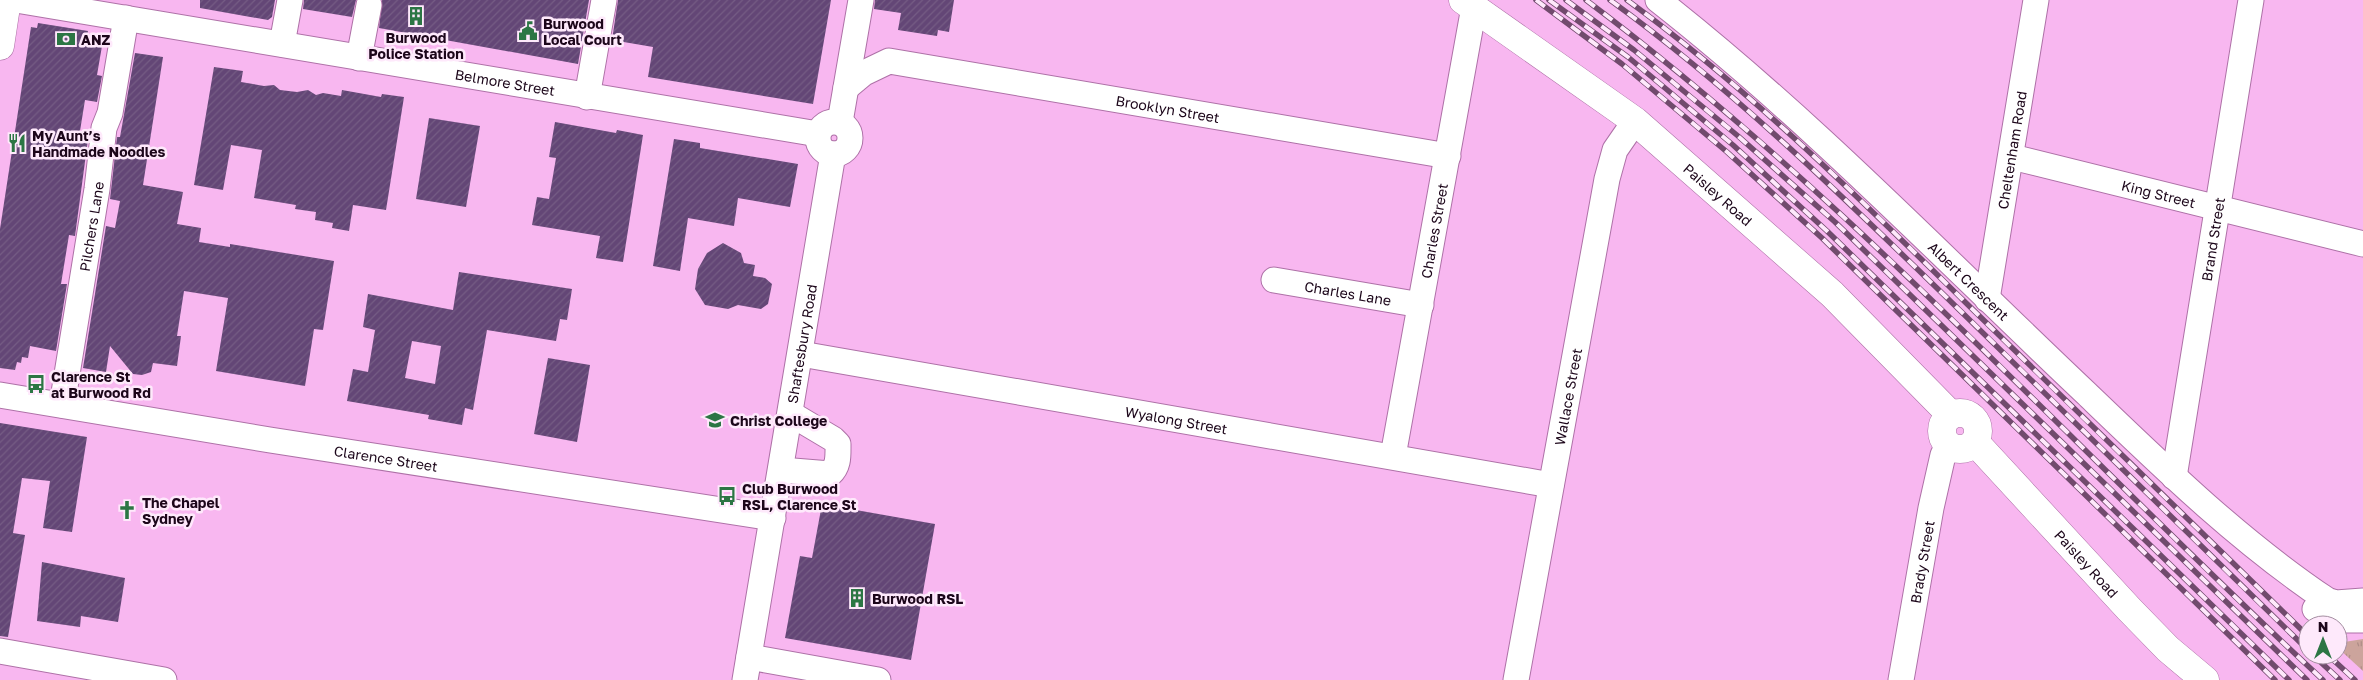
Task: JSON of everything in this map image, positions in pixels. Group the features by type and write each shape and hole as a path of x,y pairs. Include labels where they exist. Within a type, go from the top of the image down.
{"main road":[{"path":"0,46 7,0"},
{"name":"Paisley Road","path":"1469,4 1635,120 1832,294 1951,415"},
{"path":"1961,413 1972,417 1978,426 1979,431 1975,442 1966,448 1954,448 1948,445 1942,433 1942,426 1951,415 1961,413"},
{"name":"Paisley Road","path":"1975,442 2168,649 2204,680"}],"street":[{"name":"Belmore Street","path":"16,0 587,97 818,134"},
{"path":"282,44 290,0"},
{"path":"587,97 604,0"},
{"name":"Albert Crescent","path":"1658,0 1704,36 1816,135 2174,477 2275,565 2305,603 2324,607"},
{"name":"Cheltenham Road","path":"1987,299 2012,157 2036,0"},
{"name":"Brand Street","path":"2174,477 2251,0"},
{"name":"Charles Street","path":"1394,456 1448,156 1469,4"},
{"path":"359,58 369,5"},
{"path":"846,88 864,73 889,61 871,43 860,8"},
{"path":"840,122 860,8"},
{"name":"Pilchers Lane","path":"62,405 97,189 104,128 110,113 126,18"},
{"name":"Brooklyn Street","path":"889,61 1448,156"},
{"name":"Wallace Street","path":"1516,680 1607,179 1615,150 1635,120"},
{"path":"834,121 840,122 850,131 851,141 846,150 833,154 823,150 818,134 825,124 834,121"},
{"name":"Shaftesbury Road","path":"747,669 833,154"},
{"name":"King Street","path":"2012,157 2363,244"},
{"name":"Charles Lane","path":"1274,280 1421,305"},
{"name":"Wyalong Street","path":"801,354 1394,456 1551,485"},
{"name":"Clarence Street","path":"0,395 773,518"},
{"path":"781,470 830,474 836,469 838,459 838,444 833,439 791,414"},
{"name":"Brady Street","path":"1901,680 1931,508 1943,455 1948,445"},
{"path":"2363,601 2336,603 2324,607 2335,620 2363,620"},
{"path":"0,651 164,680"},
{"path":"747,669 878,680"}],"green space":[{"path":"2363,639 2363,671 2348,657 2348,641"}],"building":[{"path":"200,0 275,0 272,17 268,20 200,8"},
{"path":"304,0 356,0 352,17 303,9"},
{"path":"382,0 589,0 578,64 379,28"},
{"path":"618,0 831,0 813,104 648,77 653,47 612,40"},
{"path":"875,0 954,0 949,32 938,30 937,36 898,30 901,13 874,9"},
{"path":"38,23 88,31 86,43 102,46 97,75 102,76 97,102 85,100 80,131 89,132 75,236 69,235 61,284 67,284 56,351 30,346 28,358 22,357 21,363 17,362 15,370 0,368 0,229 31,27 37,28"},
{"path":"135,53 163,57 143,185 183,192 177,224 201,228 199,242 230,247 230,244 334,261 323,330 314,329 305,386 216,371 228,298 184,291 177,336 181,336 177,366 153,363 151,372 142,375 133,374 110,346 106,372 83,368 106,226 115,228 120,201 110,199 117,137 120,137"},
{"path":"214,67 243,71 241,82 264,86 274,85 280,90 297,92 308,90 316,95 323,93 341,96 342,90 381,97 382,94 404,97 386,210 353,205 349,231 332,228 333,223 315,220 316,212 295,209 296,205 254,198 262,150 231,145 223,190 194,185"},
{"path":"429,118 480,126 466,207 416,199"},
{"path":"555,122 616,133 617,130 643,135 623,262 596,258 600,236 532,225 537,197 549,199 556,158 549,157"},
{"path":"674,139 700,143 700,148 798,164 790,207 738,198 734,226 688,218 680,271 653,266"},
{"path":"723,243 741,253 744,263 755,265 753,276 765,278 772,284 768,304 761,309 738,305 728,309 705,305 695,289 698,269 707,253"},
{"path":"459,272 572,289 567,320 560,319 556,341 487,330 473,410 465,408 462,425 428,419 429,415 347,401 353,369 368,372 375,330 363,327 368,294 453,310","holes":["412,341 441,346 435,384 405,378"]},
{"path":"548,358 590,365 577,442 534,434"},
{"path":"0,423 87,437 72,532 43,528 50,481 22,478 13,533 25,535 8,637 0,636"},
{"name":"Burwood RSL","path":"822,504 935,524 911,660 785,638 800,556 812,558"},
{"path":"42,562 125,578 118,622 81,616 80,627 37,621"}],"railway":[{"path":"1536,0 1622,64 1727,152 1822,238 2275,680"},
{"path":"1549,0 1628,57 1733,145 1827,231 2289,680"},
{"path":"1566,0 1634,50 1738,136 1835,222 2307,680"},
{"path":"1586,0 1685,78 1780,159 1963,330 2232,594 2323,680"},
{"path":"1610,0 1697,67 1821,177 2298,640"},
{"path":"1627,0 1715,69 1841,182 2298,626"},
{"path":"2324,665 2340,680"},
{"path":"2339,665 2355,680"}],"place":[{"name":"Burwood Police Station","path":"416,16"},
{"name":"Burwood Local Court","path":"528,31"},
{"name":"ANZ","path":"66,39"},
{"name":"My Aunt’s Handmade Noodles","path":"17,143"},
{"name":"Clarence St at Burwood Rd","path":"36,384"},
{"name":"Christ College","path":"715,420"},
{"name":"Club Burwood RSL, Clarence St","path":"727,496"},
{"name":"The Chapel Sydney","path":"127,510"},
{"name":"Burwood RSL","path":"857,598"}]}
